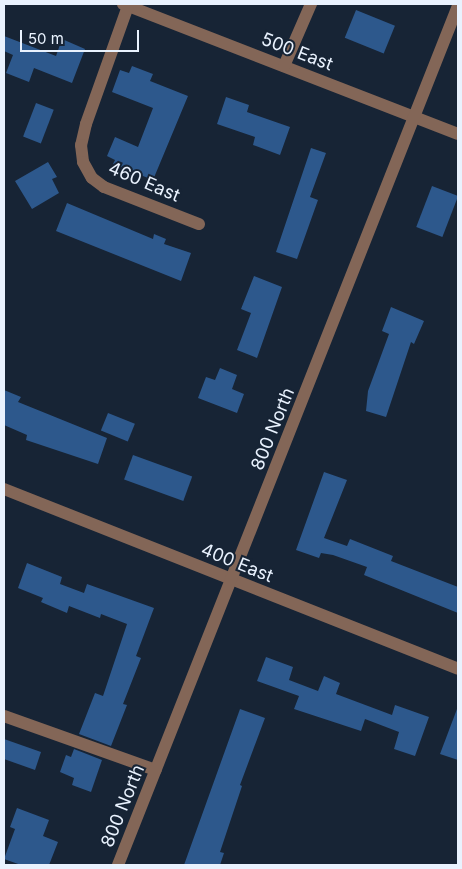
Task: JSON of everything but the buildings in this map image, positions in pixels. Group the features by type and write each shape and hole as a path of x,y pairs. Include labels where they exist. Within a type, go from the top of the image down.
{"street":[{"path":"284,66 311,4"},
{"name":"500 East","path":"126,5 458,134"},
{"name":"460 East","path":"126,5 86,124 81,145 83,162 92,178 104,187 200,224"},
{"name":"800 North","path":"118,865 416,117 458,6"},
{"name":"400 East","path":"4,489 458,669"},
{"path":"4,716 156,770"}]}
